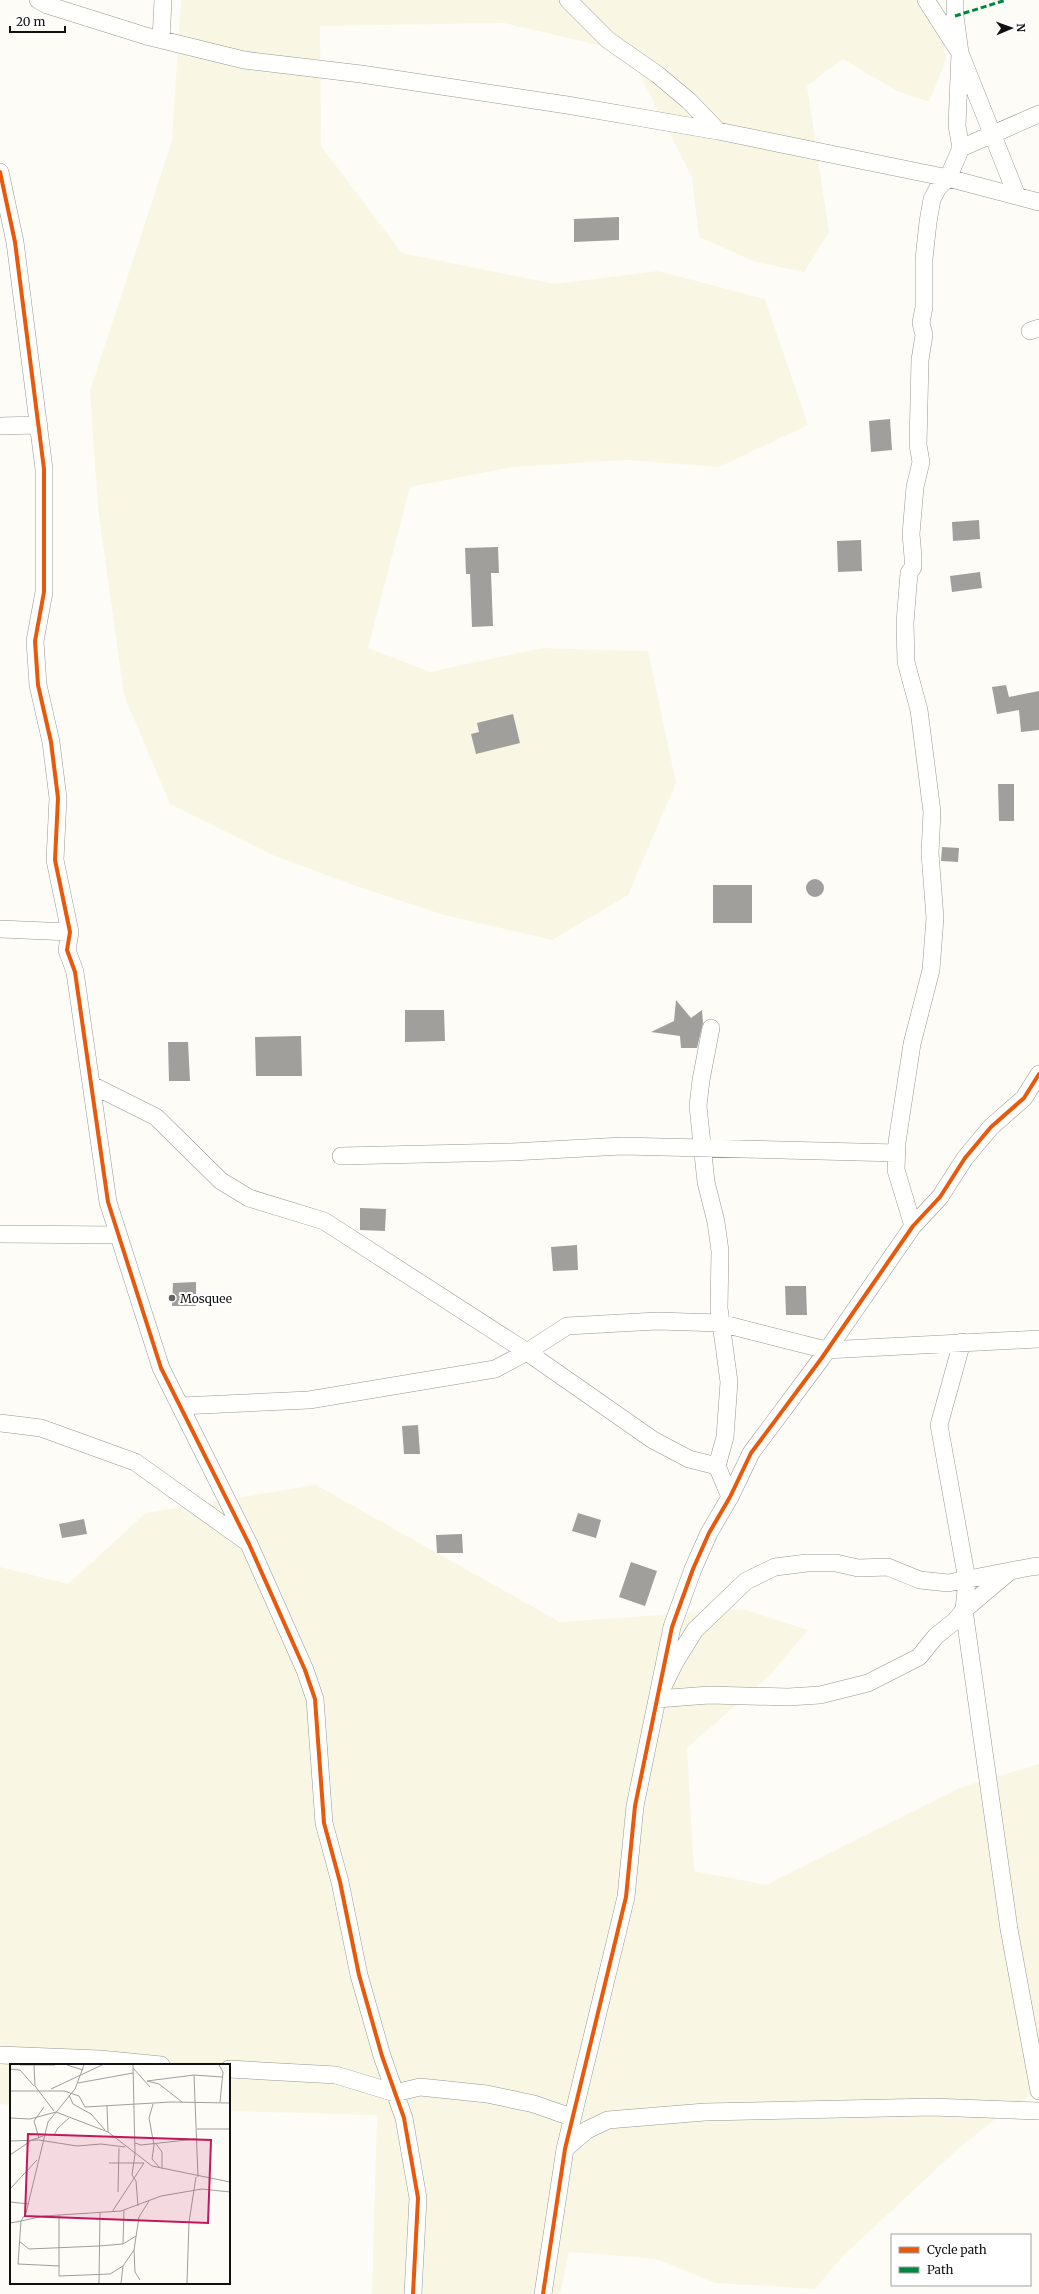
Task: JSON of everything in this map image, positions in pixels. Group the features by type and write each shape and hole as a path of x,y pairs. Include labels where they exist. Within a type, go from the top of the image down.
{"street":[{"path":"38,0 54,7 160,40 244,60 361,74 567,105 718,131 948,178 1039,202"},
{"path":"160,40 163,0"},
{"path":"568,0 608,40 628,52 674,88 718,131"},
{"path":"926,0 960,53 1017,196"},
{"path":"913,1226 896,1170 897,1152 912,1044 931,970 934,918 930,853 932,812 919,710 906,662 905,623 909,572 912,567 913,557 911,534 915,487 921,462 918,445 920,360 924,336 921,323 924,307 924,259 932,199 938,188 948,178 961,148 958,126 960,53 955,16 955,0"},
{"path":"961,148 1039,114"},
{"path":"0,172 15,242 44,469 44,592 35,642 38,685 51,742 58,798 55,860 70,932 67,950 75,972 108,1202 161,1368 249,1544 305,1670 314,1699 324,1823 340,1882 359,1975 382,2056 404,2118 418,2198 414,2294"},
{"path":"0,426 39,425"},
{"path":"0,929 70,932"},
{"path":"711,1028 702,1074 698,1106 706,1182 716,1222 720,1251 718,1280 720,1322 727,1359 729,1382 725,1436 717,1466 730,1497"},
{"path":"543,2294 571,2118 626,1897 635,1806 657,1699 672,1627 693,1569 709,1533 730,1497 751,1453 826,1350 913,1226 940,1197 965,1158 991,1127 1024,1098 1039,1074"},
{"path":"92,1085 156,1117 221,1181 250,1198 324,1221 527,1352 653,1440 689,1459 717,1466"},
{"path":"341,1156 512,1152 622,1146 897,1152"},
{"path":"0,1234 118,1235"},
{"path":"181,1406 309,1400 495,1369 527,1352 567,1326 656,1321 720,1322 826,1350 1039,1339"},
{"path":"962,1342 939,1425 967,1580 964,1610 1009,1929 1039,2092"},
{"path":"0,1423 41,1428 135,1462 249,1544"},
{"path":"657,1699 675,1662 695,1630 746,1581 775,1567 807,1563 836,1564 858,1568 888,1567 920,1580 948,1584 1039,1566"},
{"path":"657,1699 709,1695 788,1697 820,1694 868,1683 920,1656 936,1636 955,1621 964,1610 1009,1572"},
{"path":"0,2055 100,2059 151,2064"},
{"path":"230,2069 336,2074 395,2093 420,2087 487,2094 534,2104 571,2118"},
{"path":"565,2149 587,2130 608,2120 706,2112 932,2107 1039,2111"}],"shaded area":[{"path":"181,0 938,0 946,60 929,102 897,91 843,59 807,86 829,232 804,272 756,262 699,237 692,177 628,52 504,23 320,26 321,146 402,253 555,284 658,271 765,299 808,425 719,467 626,460 513,467 410,487 368,648 430,672 542,648 648,651 676,783 628,895 552,940 444,915 356,886 275,856 170,804 124,695 98,508 90,391 172,141"},
{"path":"316,1485 560,1622 743,1609 808,1630 771,1674 687,1748 694,1871 766,1885 962,1787 1039,1764 1039,2091 1008,2109 959,2148 843,2256 815,2289 715,2283 656,2259 569,2252 560,2294 372,2294 377,2115 230,2111 230,2064 10,2064 10,2105 0,2104 0,1567 68,1584 146,1513"}],"building":[{"path":"619,217 619,240 574,242 574,219"},
{"path":"890,419 892,450 871,452 869,421"},
{"path":"979,520 980,539 953,541 952,522"},
{"path":"861,540 862,571 838,572 837,541"},
{"path":"498,547 499,573 491,573 493,626 472,627 470,574 466,574 465,548"},
{"path":"980,572 982,588 952,592 950,576"},
{"path":"1006,685 1009,697 1039,691 1039,730 1021,732 1019,710 997,714 992,687"},
{"path":"513,714 520,743 476,754 471,734 479,732 477,723"},
{"path":"998,784 1014,784 1014,821 999,821"},
{"path":"942,847 959,848 958,862 941,861"},
{"path":"815,879 821,882 824,888 821,894 815,897 809,894 806,888 809,882"},
{"path":"713,885 752,885 752,923 713,923"},
{"path":"676,1000 691,1018 702,1010 703,1023 697,1048 681,1048 680,1036 651,1032 674,1021"},
{"path":"405,1010 444,1010 445,1041 405,1042"},
{"path":"301,1036 302,1076 256,1076 255,1037"},
{"path":"168,1042 188,1042 190,1081 169,1081"},
{"path":"360,1208 386,1209 385,1231 360,1230"},
{"path":"577,1245 578,1270 553,1271 551,1247"},
{"path":"196,1282 196,1306 172,1306 173,1283"},
{"path":"785,1286 806,1286 807,1315 786,1315"},
{"path":"418,1425 420,1454 404,1454 402,1426"},
{"path":"578,1513 601,1520 596,1538 572,1531"},
{"path":"84,1519 87,1534 62,1538 59,1524"},
{"path":"462,1534 463,1553 437,1553 436,1535"},
{"path":"631,1562 657,1571 645,1606 619,1597"}],"marked path":[{"path":"955,16 1006,0"}],"cycle path":[{"path":"0,172 15,242 44,469 44,592 35,641 38,685 51,742 58,798 55,860 70,932 67,950 75,972 108,1202 161,1368 249,1544 305,1670 315,1699 324,1823 340,1882 359,1975 382,2056 404,2118 418,2198 413,2294"},
{"path":"543,2294 565,2149 626,1897 635,1806 672,1627 693,1569 709,1533 730,1497 751,1453 821,1359 913,1226 940,1197 965,1158 991,1127 1024,1098 1039,1074"}],"place":[{"name":"Mosquee","path":"172,1298"}]}
